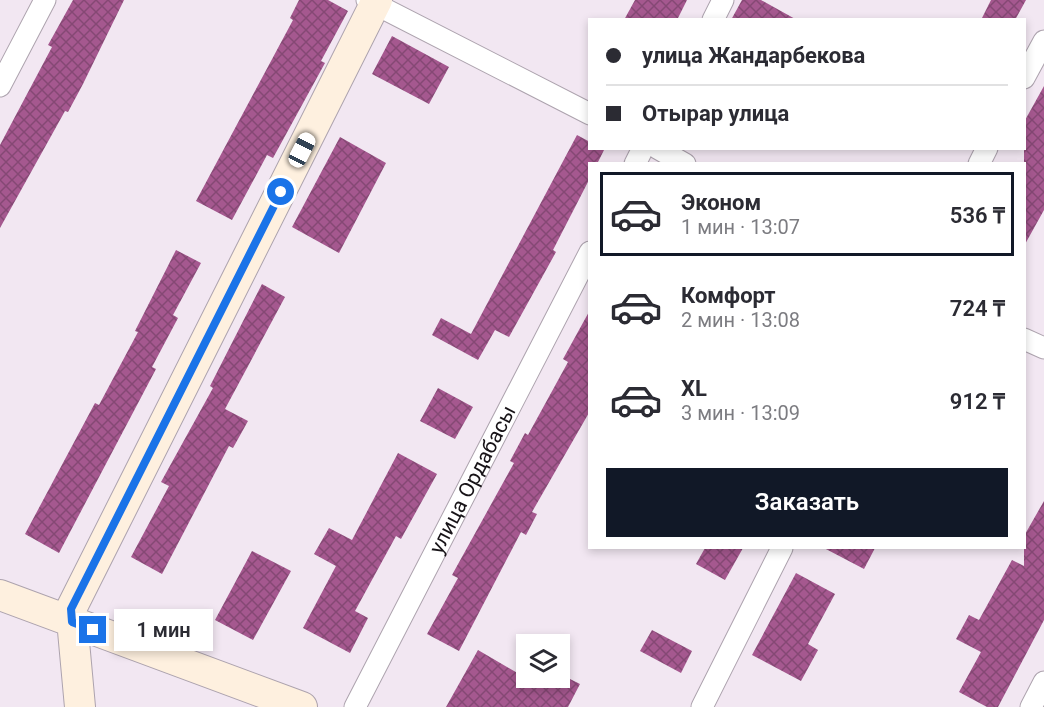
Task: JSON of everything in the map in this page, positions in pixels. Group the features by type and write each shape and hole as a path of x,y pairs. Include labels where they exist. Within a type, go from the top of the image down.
{"street":[{"path":"0,86 45,0"},
{"path":"714,18 723,0"},
{"path":"80,707 71,609 373,1 588,113"},
{"path":"1026,74 1044,41"},
{"path":"660,150 682,162"},
{"name":"улица Ордабасы","path":"355,707 588,256"},
{"path":"1026,340 1044,348"},
{"path":"702,707 781,549"},
{"path":"0,595 302,707"},
{"path":"1032,707 1044,682"}],"building":[{"path":"73,0 124,0 68,112 65,111 0,228 0,145 52,47 48,45"},
{"path":"299,0 328,0 348,11 321,61 325,63 273,158 267,155 232,220 196,201 293,20 290,18"},
{"path":"635,0 687,0 678,18 625,18"},
{"path":"742,0 761,0 793,18 732,18"},
{"path":"991,0 1026,0 1016,18 982,18"},
{"path":"392,36 449,67 429,104 372,74"},
{"path":"1044,86 1044,210 1026,242 1024,150 1026,150 1026,118"},
{"path":"577,135 588,141 588,150 604,150 598,162 588,162 588,182 553,250 556,252 509,337 495,330 478,360 432,335 441,318 471,334"},
{"path":"340,137 386,163 339,253 292,227"},
{"path":"176,250 201,263 173,315 178,318 152,367 156,369 59,553 25,534 95,403 99,405 138,332 135,331"},
{"path":"262,284 285,297 225,409 248,421 233,448 229,446 162,574 131,557 169,486 161,482 213,388 210,386"},
{"path":"588,314 588,414 532,512 537,514 526,535 521,532 459,651 427,634 458,578 452,575 514,463 510,461 525,433 528,435 568,362 563,359"},
{"path":"438,388 473,407 455,439 420,421"},
{"path":"398,453 437,474 401,539 396,536 355,611 368,618 350,653 303,628 336,566 314,554 329,528 352,540"},
{"path":"1044,501 1044,620 998,707 987,707 959,692 981,652 956,639 969,615 979,620 1012,560 1024,566 1026,532"},
{"path":"704,549 742,549 725,580 696,564"},
{"path":"826,549 874,549 864,569"},
{"path":"252,551 291,571 253,640 215,620"},
{"path":"796,573 835,594 808,644 818,650 801,681 752,655"},
{"path":"652,630 692,651 681,673 640,651"},
{"path":"478,650 516,672 516,688 570,688 570,679 580,684 568,707 446,707"}],"route":[{"path":"93,630 72,622 71,609 281,192"}]}
